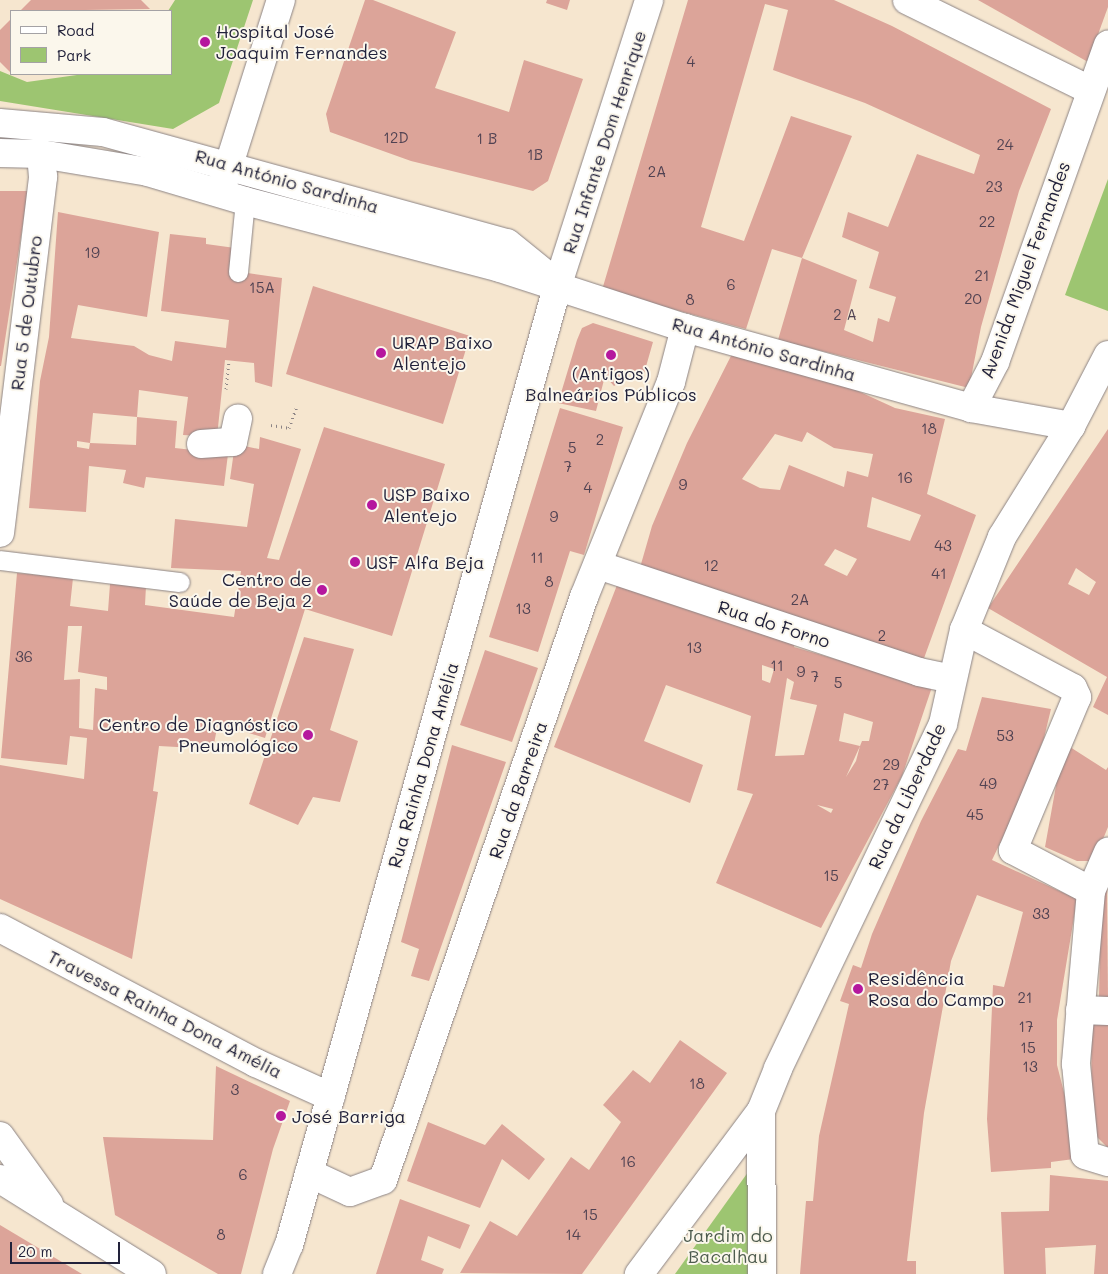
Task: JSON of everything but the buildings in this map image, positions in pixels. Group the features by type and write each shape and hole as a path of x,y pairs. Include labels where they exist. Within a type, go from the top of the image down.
{"street":[{"path":"233,198 228,165 281,0"},
{"name":"Rua Infante Dom Henrique","path":"558,284 649,0"},
{"path":"907,0 1090,90"},
{"name":"Avenida Miguel Fernandes","path":"971,408 995,362 1090,90 1108,46"},
{"name":"Rua António Sardinha","path":"0,123 103,132 507,243 558,284"},
{"name":"Rua António Sardinha","path":"0,153 41,154 148,172 233,198 558,284 685,328 971,408"},
{"name":"Rua 5 de Outubro","path":"0,533 43,177 41,154"},
{"name":"Rua Rainha Dona Amélia","path":"277,1274 289,1245 558,284"},
{"name":"Rua da Barreira","path":"309,1173 350,1192 383,1180 598,565 671,382 685,328"},
{"path":"971,408 1071,426 1108,355"},
{"path":"201,444 233,442 238,419"},
{"name":"Rua da Liberdade","path":"761,1111 778,1069 943,724 964,630 1002,537 1071,426"},
{"name":"Rua do Forno","path":"598,565 919,672 952,679"},
{"path":"964,630 1074,688 1077,697 1014,850 1091,891"},
{"path":"1108,852 1091,891 1076,1064 1085,1155 1108,1162"},
{"name":"Travessa Rainha Dona Amélia","path":"0,928 256,1063 330,1097"},
{"path":"1080,1010 1108,1011"},
{"path":"639,1274 761,1111"},
{"path":"761,1111 762,1274"},
{"path":"0,1136 58,1215"},
{"path":"0,1179 152,1274"},
{"path":"289,1245 298,1274"}],"lane":[{"path":"233,198 238,272"},
{"path":"0,560 180,582"}],"green space":[{"name":"Hospital José Joaquim Fernandes","path":"175,0 253,0 219,103 173,129 0,101 0,71 27,82 77,75 172,75 172,10 169,10"},
{"path":"1108,179 1108,311 1065,295"},
{"name":"Jardim do Bacalhau","path":"751,1168 755,1274 675,1274"}],"place":[{"name":"Hospital José Joaquim Fernandes","path":"205,42"},
{"name":"URAP Baixo Alentejo","path":"381,353"},
{"name":"(Antigos) Balneários Públicos","path":"611,355"},
{"name":"USP Baixo Alentejo","path":"372,505"},
{"name":"USF Alfa Beja","path":"355,562"},
{"name":"Centro de Saúde de Beja 2","path":"322,590"},
{"name":"Centro de Diagnóstico Pneumológico","path":"308,735"},
{"name":"Residência Rosa do Campo","path":"858,989"},
{"name":"José Barriga","path":"281,1116"}]}
